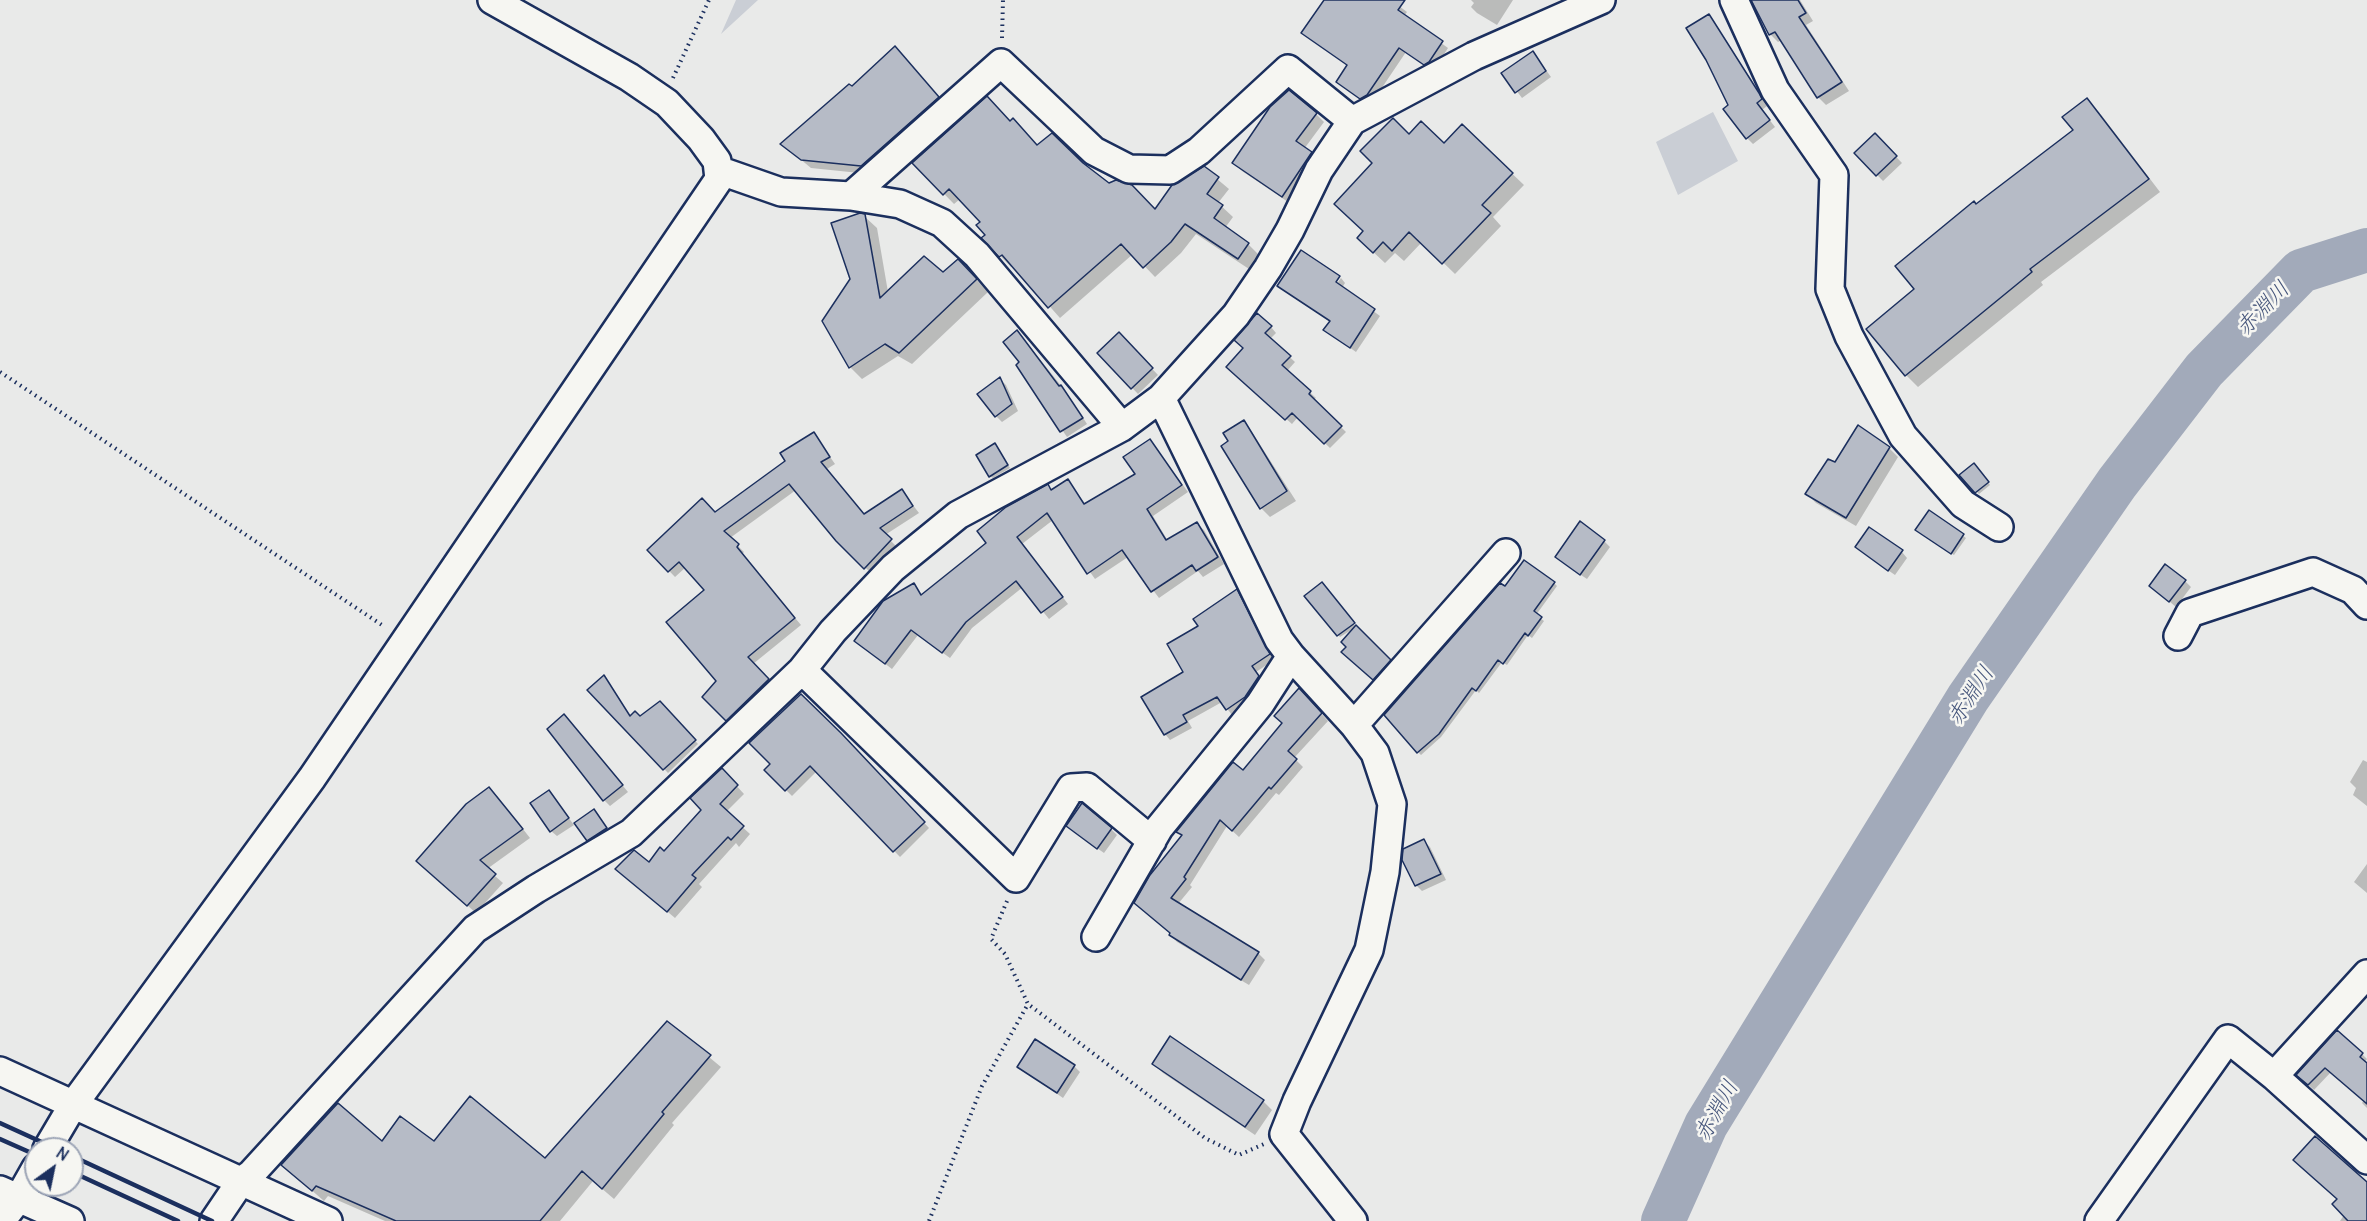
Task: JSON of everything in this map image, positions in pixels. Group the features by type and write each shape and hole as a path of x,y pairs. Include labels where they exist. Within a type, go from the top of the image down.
{"street":[{"path":"54,1137 73,1104 312,778 719,179 717,161 701,139 663,100 628,77 492,0"},
{"path":"214,1221 241,1180 251,1174 475,929 536,889 631,833 802,670 833,632 893,568 958,515 1122,427 1161,398 1242,305 1290,230 1319,170 1352,121 1474,56 1601,0"},
{"path":"1734,0 1775,90 1834,175 1830,289 1849,336 1903,436 1963,504 1999,527"},
{"path":"851,196 1001,63 1094,151 1129,169 1170,170 1199,151 1288,69 1352,121"},
{"path":"718,170 781,192 851,196 900,204 942,224 977,255 1122,427"},
{"path":"1161,398 1279,640 1291,657 1354,725 1375,753 1392,804 1385,872 1369,950 1297,1101 1284,1134 1353,1221"},
{"path":"1354,725 1506,553"},
{"path":"2178,636 2190,613 2313,572 2353,590 2367,605"},
{"path":"1096,938 1152,841 1197,780 1260,704 1291,657"},
{"path":"802,670 1016,878 1071,788 1087,787 1152,841"},
{"path":"2274,1076 2367,974"},
{"path":"2099,1221 2228,1040 2274,1076 2367,1160"},
{"path":"0,1071 328,1221"},
{"path":"1,1221 9,1194 24,1180"},
{"path":"9,1194 70,1221"}],"path":[{"path":"663,100 709,0"},
{"path":"1001,63 1004,0"},
{"path":"0,372 404,640"},
{"path":"1016,878 992,939 1005,954 1028,1004 1205,1138 1239,1155 1284,1134"},
{"path":"929,1221 982,1086 1028,1004"}],"shaded area":[{"path":"736,0 758,0 721,34"},
{"path":"1713,112 1738,161 1678,195 1656,142"}],"building":[{"path":"1324,0 1405,0 1398,10 1443,41 1429,62 1424,65 1399,48 1367,95 1360,99 1336,82 1347,65 1301,33"},
{"path":"1751,0 1798,0 1806,13 1799,17 1842,82 1817,98 1775,32 1769,35"},
{"path":"1709,14 1759,93 1762,99 1757,103 1770,120 1746,139 1723,109 1728,105 1706,60 1686,28"},
{"path":"895,46 939,97 861,166 801,160 780,144 849,84 852,86"},
{"path":"1533,51 1546,71 1515,93 1501,73"},
{"path":"1289,90 1317,113 1296,141 1312,152 1282,197 1232,163 1270,107"},
{"path":"987,96 1010,121 1013,118 1037,145 1052,133 1083,163 1109,183 1116,180 1132,185 1155,209 1172,185 1204,166 1219,177 1207,194 1223,205 1214,218 1249,243 1238,259 1185,224 1171,242 1143,268 1121,244 1048,308 1002,255 999,257 981,238 985,235 976,225 980,222 949,189 943,195 912,163"},
{"path":"2087,98 2149,179 2030,269 2032,272 1905,376 1866,329 1914,289 1895,266 1974,201 1976,204 2073,130 2062,117"},
{"path":"1393,118 1409,134 1421,121 1444,143 1462,124 1513,173 1482,205 1491,213 1442,264 1409,232 1392,251 1383,242 1373,253 1357,238 1363,231 1334,204 1372,163 1360,151"},
{"path":"1875,133 1897,156 1876,176 1854,153"},
{"path":"860,213 865,214 880,298 924,256 943,272 958,259 977,279 899,353 885,344 849,368 822,321 850,279 831,223"},
{"path":"1301,250 1340,276 1336,282 1375,309 1350,348 1323,330 1330,321 1277,286"},
{"path":"1257,313 1272,326 1265,333 1291,356 1282,365 1311,391 1309,394 1342,426 1324,444 1292,413 1285,420 1226,367 1243,348 1234,340"},
{"path":"1017,330 1059,386 1061,385 1083,418 1060,432 1016,365 1019,362 1003,342"},
{"path":"1119,332 1153,368 1131,389 1097,353"},
{"path":"1000,377 1012,404 995,417 977,394"},
{"path":"1244,420 1287,491 1260,509 1221,446 1228,441 1223,433"},
{"path":"1858,425 1890,447 1846,518 1805,494 1828,459 1835,462"},
{"path":"814,432 830,457 821,462 864,514 902,489 913,506 880,528 892,539 864,569 836,541 789,484 724,531 739,544 737,547 795,618 748,657 769,679 726,721 702,697 716,681 666,622 704,590 679,562 668,572 647,550 702,498 715,512 785,461 780,453"},
{"path":"1150,439 1182,485 1147,509 1166,540 1197,522 1218,557 1196,571 1192,565 1151,592 1122,550 1087,574 1047,513 1017,537 1063,597 1041,613 1016,581 966,622 942,653 911,630 885,664 854,641 883,601 914,583 921,595 986,543 977,531 1006,507 1048,484 1051,490 1068,479 1084,504 1135,474 1123,457"},
{"path":"995,443 1008,465 989,477 976,455"},
{"path":"1974,463 1989,482 1975,493 1959,475"},
{"path":"1929,510 1964,534 1951,554 1915,530"},
{"path":"1580,521 1605,540 1580,575 1555,557"},
{"path":"1869,527 1903,550 1888,571 1855,547"},
{"path":"1524,560 1555,582 1534,611 1542,617 1528,636 1525,633 1503,664 1498,660 1476,691 1472,688 1439,734 1417,753 1384,715 1500,583 1505,586"},
{"path":"2165,564 2186,580 2169,602 2149,586"},
{"path":"1322,582 1355,623 1337,636 1304,596"},
{"path":"1237,589 1270,654 1252,666 1259,676 1245,697 1226,710 1217,697 1183,715 1187,722 1164,735 1141,697 1183,672 1167,644 1198,626 1193,619"},
{"path":"1356,625 1391,660 1373,680 1341,652 1346,647 1341,642"},
{"path":"604,675 630,716 635,711 640,716 660,701 696,740 663,770 587,690"},
{"path":"1299,688 1322,713 1288,751 1297,759 1271,789 1269,787 1232,831 1220,820 1184,877 1186,879 1171,898 1259,952 1241,980 1169,935 1170,933 1134,903 1150,875 1182,835 1176,832 1233,762 1243,770 1282,723 1274,716"},
{"path":"801,694 925,822 893,852 810,766 785,791 764,770 770,764 749,743"},
{"path":"564,714 623,785 603,801 547,729"},
{"path":"722,768 738,785 720,804 744,826 731,840 728,837 692,875 696,878 667,912 615,869 634,850 649,862 660,847 664,851 701,810 690,798"},
{"path":"489,787 523,829 480,860 496,874 467,906 416,861 466,804"},
{"path":"549,790 569,818 550,832 530,803"},
{"path":"1082,803 1112,828 1097,849 1066,826"},
{"path":"594,809 607,828 587,841 574,823"},
{"path":"1424,839 1441,874 1415,886 1402,860 1403,849"},
{"path":"667,1021 711,1055 662,1112 664,1114 602,1189 582,1171 540,1221 396,1221 316,1186 312,1191 281,1165 338,1103 382,1141 400,1116 434,1141 470,1096 545,1158"},
{"path":"2337,1030 2363,1053 2360,1057 2367,1063 2367,1104 2325,1068 2308,1085 2296,1075"},
{"path":"1170,1036 1264,1100 1245,1127 1152,1064"},
{"path":"1035,1039 1075,1065 1057,1093 1017,1067"},
{"path":"2315,1136 2367,1182 2367,1221 2348,1221 2332,1204 2337,1199 2293,1160"}],"waterway":[{"name":"赤淵川","path":"1663,1221 1706,1125 1968,698 2117,483 2204,370 2301,271 2367,250"}],"railway":[{"path":"0,1123 31,1137"},
{"path":"0,1139 24,1150"},
{"path":"84,1162 212,1221"},
{"path":"84,1178 178,1221"}]}
